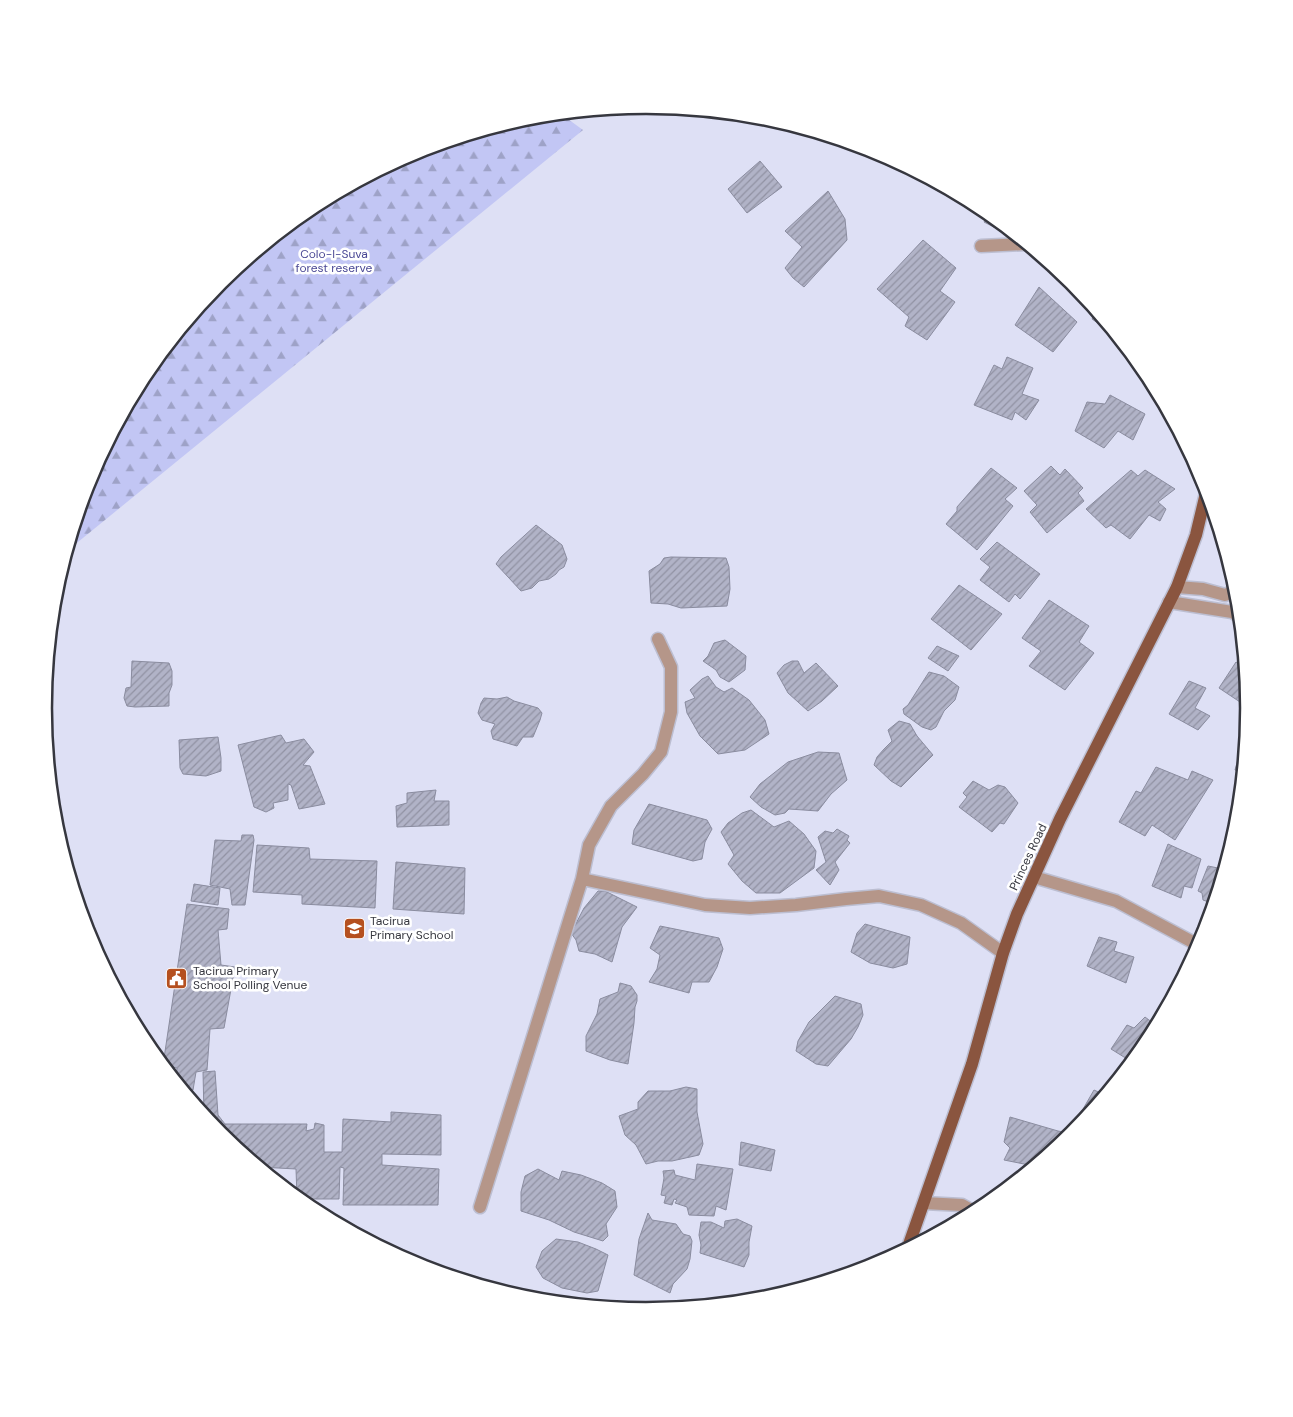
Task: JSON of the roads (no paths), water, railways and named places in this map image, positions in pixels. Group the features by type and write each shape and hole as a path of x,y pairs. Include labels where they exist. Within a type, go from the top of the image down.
{"main road":[{"name":"Princes Road","path":"911,1240 972,1064 1003,953 1017,914 1060,819 1177,587 1196,535 1204,504"}],"street":[{"path":"981,246 1017,244"},
{"path":"1177,587 1203,589 1225,595 1229,593"},
{"path":"1169,602 1232,612"},
{"path":"480,1207 582,878 589,845 611,806 643,774 661,752 671,712 671,667 658,639"},
{"path":"1034,877 1116,901 1192,942"},
{"path":"582,878 705,905 750,908 879,896 921,905 961,923 1003,953"},
{"path":"924,1203 962,1205 967,1208"}],"place":[{"name":"Tacirua Primary School","path":"354,928"},
{"name":"Tacirua Primary School Polling Venue","path":"177,978"}],"park label":[{"name":"Colo-I-Suva forest reserve","path":"334,261"}]}
